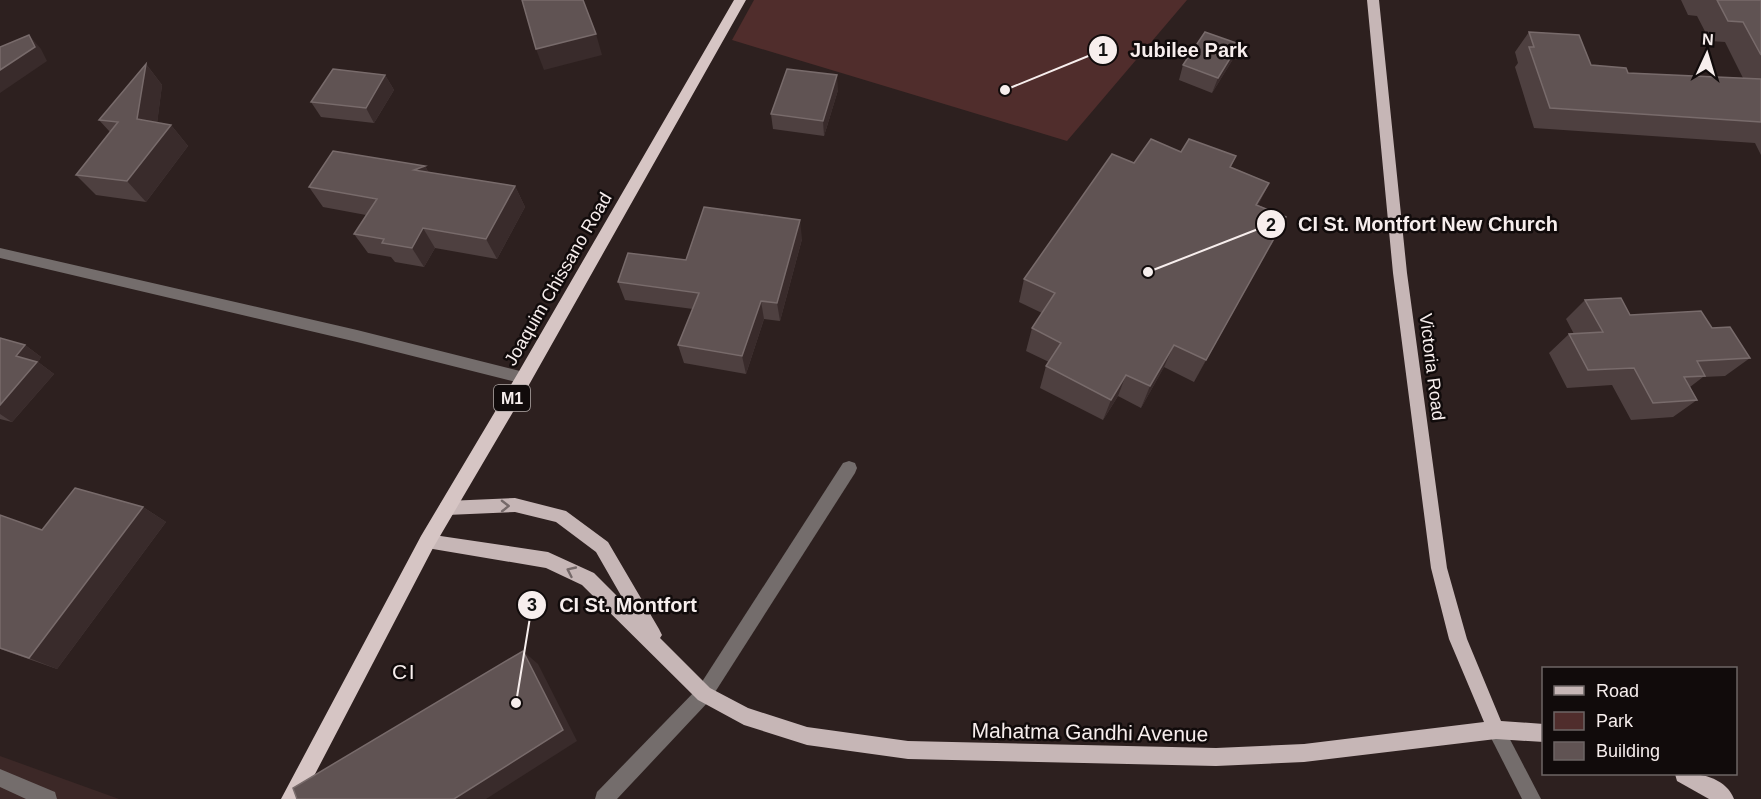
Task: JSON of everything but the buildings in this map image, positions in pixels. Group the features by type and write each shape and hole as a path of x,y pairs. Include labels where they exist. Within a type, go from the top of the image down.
{"highway":[{"name":"Joaquim Chissano Road","path":"291,799 427,542 524,378 740,0"}],"main road":[{"name":"Victoria Road","path":"1373,0 1399,262 1439,568 1458,639 1496,730"},
{"name":"Mahatma Gandhi Avenue","path":"447,508 515,505 560,516 602,547 662,651"},
{"name":"Mahatma Gandhi Avenue","path":"427,542 548,561 588,579 704,694 744,717 807,736 908,750 1216,757 1304,753 1496,730 1542,733"},
{"path":"1686,775 1701,782 1725,799"}],"street":[{"path":"0,252 524,378"},
{"path":"604,799 704,694 849,468"},
{"path":"1496,730 1532,799"},
{"path":"0,778 48,799"}],"shaded area":[{"path":"0,756 119,799 0,799"}],"green space":[{"path":"754,0 1187,0 1067,141 732,40"}],"place":[{"name":"Jubilee Park","path":"1005,90"},
{"name":"CI St. Montfort New Church","path":"1148,272"},
{"name":"CI St. Montfort","path":"516,703"}],"district":[{"name":"CI","path":"404,671"}]}
